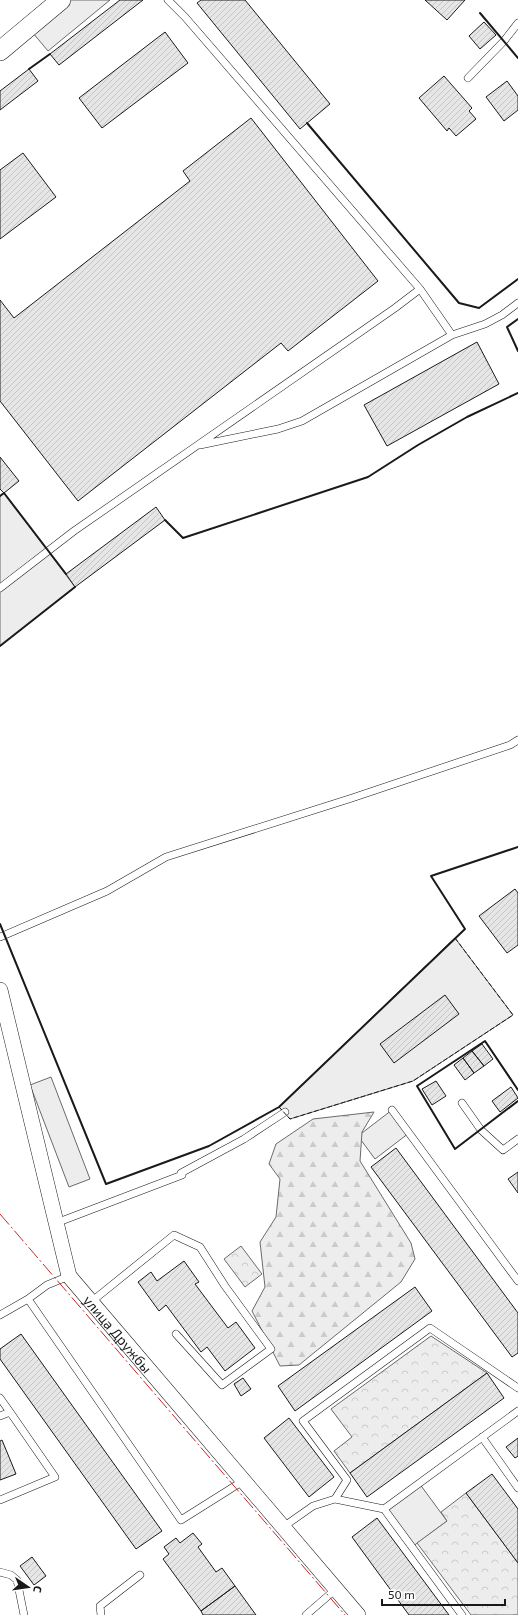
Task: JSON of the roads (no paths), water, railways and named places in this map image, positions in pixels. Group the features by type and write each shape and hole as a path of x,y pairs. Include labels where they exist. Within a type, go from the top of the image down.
{"street":[{"path":"0,51 61,0"},
{"name":"улица Дружбы","path":"0,990 69,1276 358,1615"}],"lane":[{"path":"168,0 185,17 420,289 452,334"},
{"path":"468,78 504,41 518,23"},
{"path":"0,588 74,531 395,308 420,289"},
{"path":"196,446 278,429 302,421 452,334 485,324 502,315 518,303"},
{"path":"0,937 106,891 166,857 352,798 510,745 518,740"},
{"path":"462,1103 481,1130 503,1150 518,1139"},
{"path":"392,1110 518,1281"},
{"path":"56,1223 182,1175 181,1173 244,1139 285,1112"},
{"path":"91,1302 174,1235 200,1247 225,1286 271,1349 222,1385 176,1334"},
{"path":"0,1315 28,1299 47,1285 69,1276"},
{"path":"28,1299 181,1520 243,1481"},
{"path":"336,1499 347,1480 303,1420 430,1328 518,1388"},
{"path":"0,1398 55,1477 0,1500"},
{"path":"384,1509 518,1411"},
{"path":"0,1416 10,1412"},
{"path":"482,1437 518,1488"},
{"path":"283,1527 314,1506 336,1499 384,1509 462,1615"},
{"path":"0,1572 11,1575 17,1580 24,1615"},
{"path":"101,1615 100,1606 140,1575"},
{"path":"306,1615 336,1589"}]}
